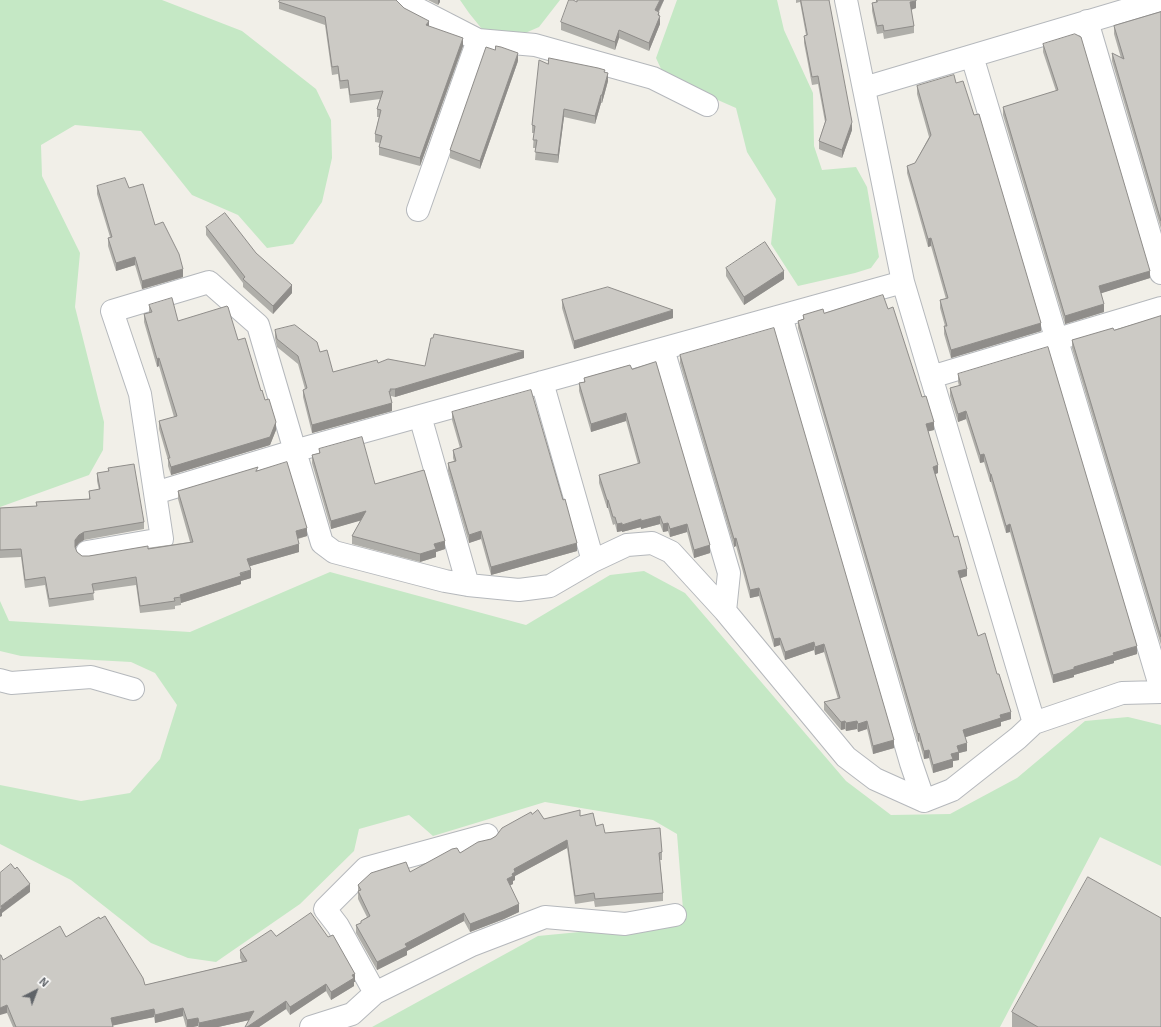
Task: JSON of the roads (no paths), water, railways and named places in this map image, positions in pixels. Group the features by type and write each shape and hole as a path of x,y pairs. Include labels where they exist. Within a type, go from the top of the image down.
{"street":[{"path":"405,0 410,5 478,40 535,46 653,78 707,105"},
{"path":"846,0 903,282 1034,723"},
{"path":"864,88 1160,0"},
{"path":"1088,22 1161,273"},
{"path":"418,210 478,40"},
{"path":"87,552 162,539 140,394 112,311 209,282 258,325 322,543 334,552 445,581 519,590 550,586 627,545 652,543 671,552 724,611 846,758 875,779 924,801 952,790 1018,738 1034,723 1122,693 1161,691 972,56"},
{"path":"155,493 294,451 903,282"},
{"path":"931,377 1161,308"},
{"path":"781,316 911,763 924,801"},
{"path":"663,349 729,573 724,611"},
{"path":"542,382 593,562"},
{"path":"420,416 468,585"},
{"path":"0,680 11,683 91,677 133,689"},
{"path":"375,993 338,926 325,909 366,868 487,835"},
{"path":"311,1027 352,1014 375,993 472,945 545,917 625,924 675,915"}]}
